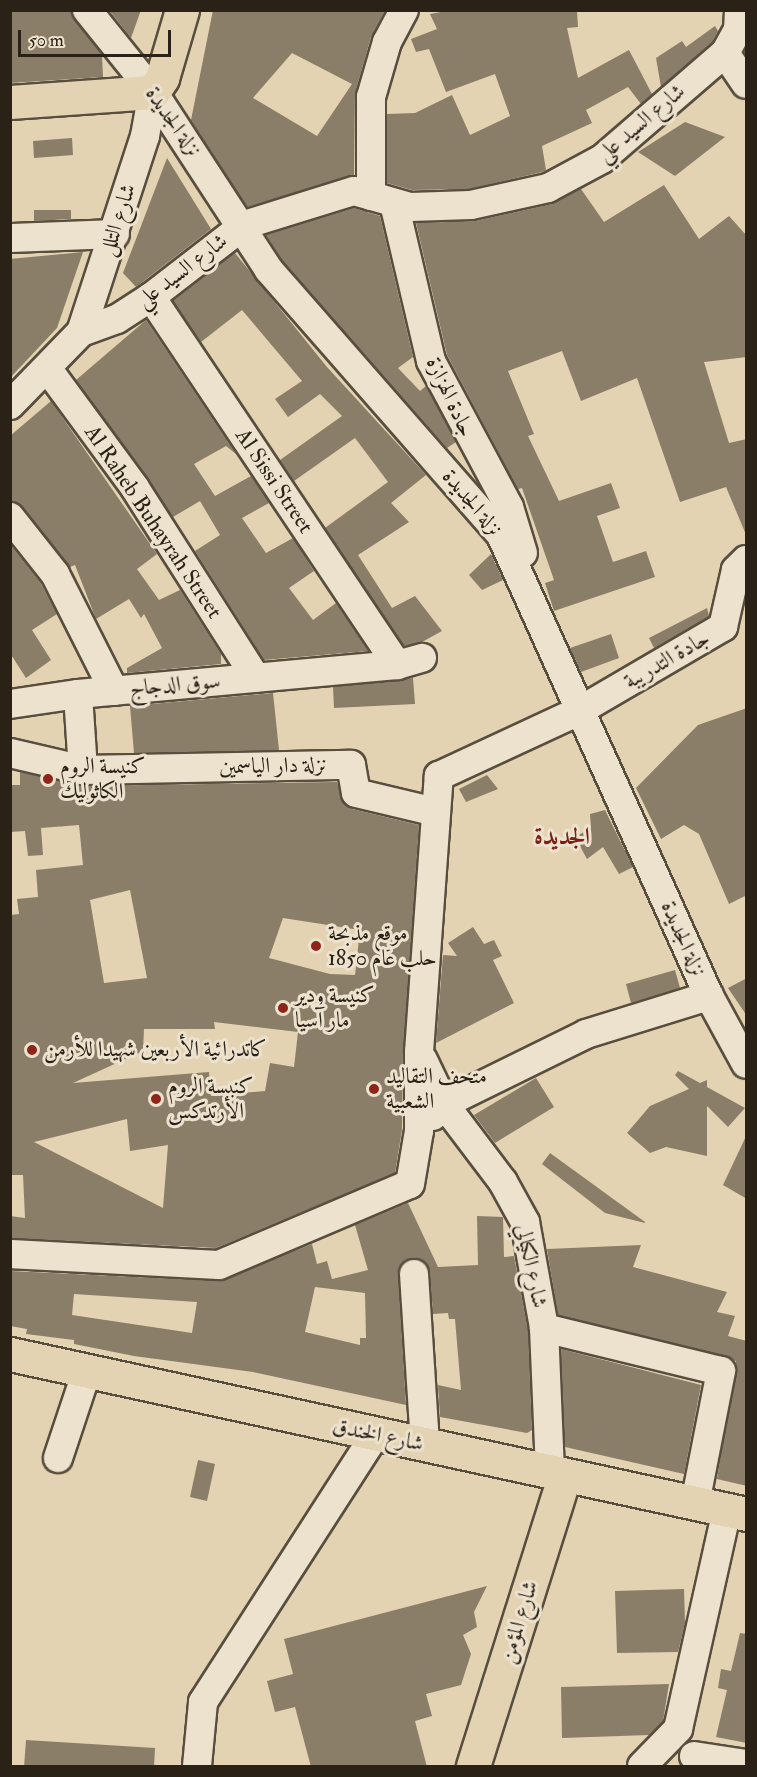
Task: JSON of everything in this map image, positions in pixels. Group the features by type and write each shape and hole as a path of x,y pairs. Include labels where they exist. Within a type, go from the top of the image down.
{"main road":[{"name":"شارع التلل","path":"153,92 162,78 182,10"},
{"path":"10,102 153,92"},
{"name":"شارع الخندق","path":"10,1354 557,1475 737,1512"},
{"name":"شارع المؤمن","path":"473,1767 557,1475"}],"street":[{"name":"نزلة الجديدة","path":"87,10 153,92 244,225 269,270 501,535 709,996 742,1047"},
{"name":"جادة الهزازة","path":"404,10 387,42 371,97 383,200 431,360 508,507 525,562 522,583"},
{"name":"شارع السيد علي","path":"81,332 117,319 151,297 244,225 354,191 410,207 471,205 548,188 602,159 737,30"},
{"path":"737,30 747,84"},
{"name":"شارع التلل","path":"10,405 81,332 115,234 145,136 153,92"},
{"path":"10,238 115,234"},
{"name":"Al Sissi Street","path":"151,297 409,662"},
{"name":"Al Raheb Buhayrah Street","path":"47,368 135,488 256,678"},
{"path":"10,517 55,574 114,691"},
{"name":"جادة التدريبة","path":"436,812 439,776 579,711 723,627 736,570 747,560"},
{"name":"سوق الدجاج","path":"10,704 78,694 409,662"},
{"path":"10,753 83,770 78,694"},
{"name":"نزلة دار الياسمين","path":"83,770 351,765 356,793 436,812"},
{"path":"10,1254 219,1265 410,1184 419,1131 419,1052 436,812"},
{"path":"419,1131 444,1104 586,1034 709,996"},
{"name":"شارع الكيالي","path":"419,1052 444,1104 503,1182 525,1222 543,1328 557,1475"},
{"path":"414,1274 425,1446"},
{"path":"543,1328 721,1371 695,1504"},
{"path":"58,1458 87,1371"},
{"path":"197,1767 203,1702 375,1435"},
{"path":"642,1767 678,1729 737,1512"},
{"path":"694,1756 747,1764"}],"building":[{"path":"10,10 71,10 102,55 103,77 10,83"},
{"path":"109,10 141,10 131,38"},
{"path":"213,10 385,10 371,37 355,93 354,175 247,207 191,120","holes":["292,53 352,84 317,136 253,98"]},
{"path":"452,10 577,11 578,27 567,28 578,78 629,50 652,94 641,104 628,87 586,110 592,123 542,146 546,170 542,172 469,189 412,190 387,183 387,114 415,113 452,95 470,135 510,116 495,74 446,92 429,49 416,52 411,39 437,29 430,14"},
{"path":"715,26 718,31 712,42 661,87 656,58 682,41 686,47"},
{"path":"685,122 725,137 675,176 638,152"},
{"path":"72,138 73,155 34,158 33,141"},
{"path":"167,158 211,229 136,287 123,273"},
{"path":"664,185 699,239 729,216 747,236 747,357 704,362 729,443 747,439 747,537 726,487 680,502 637,378 581,401 562,351 508,371 534,434 528,436 559,501 611,483 620,508 597,516 613,562 646,551 655,577 554,611 545,583 554,580 522,488 518,489 447,355 416,223 475,221 552,204 581,189 604,222"},
{"path":"354,208 380,216 413,357 398,368 420,391 426,386 456,442 447,448 282,260 266,235"},
{"path":"34,210 71,210 71,219 34,221"},
{"path":"83,252 57,328 10,378 10,259"},
{"path":"235,253 327,367 426,475 391,503 409,522 358,555 392,608 415,596 442,631 422,642 404,646 325,528 388,482 355,438 294,481 280,460 342,416 320,394 288,417 275,399 302,381 242,310 201,342 173,301"},
{"path":"146,320 236,454 226,446 194,464 215,496 251,476 269,503 242,518 266,553 293,538 314,571 289,588 313,620 336,603 368,651 264,660 195,551 220,535 200,501 173,517 76,380"},
{"path":"51,401 157,554 137,569 159,600 180,590 221,654 221,664 127,673 127,668 162,648 144,614 141,618 129,599 96,619 75,565 70,567 23,507 10,501 10,436"},
{"path":"10,544 40,582 57,614 32,630 51,660 26,678 10,653"},
{"path":"491,554 503,580 482,590 469,575"},
{"path":"707,608 709,616 654,648 649,638"},
{"path":"611,634 619,658 581,672 570,648"},
{"path":"413,678 415,704 334,708 333,687"},
{"path":"273,693 279,750 134,753 130,706"},
{"path":"747,708 747,895 729,904 699,834 684,825 661,839 636,788 698,725"},
{"path":"20,772 83,786 337,782 344,804 352,809 419,825 403,1051 402,1130 395,1173 216,1248 10,1238 10,1216 25,1218 23,1175 10,1175 10,915 19,914 17,899 38,897 36,870 83,865 79,825 41,828 43,855 28,856 25,831 10,832 10,785 20,785","holes":["130,890 147,978 104,983 90,900","283,918 360,930 355,975 330,974 269,958","214,1022 298,1032 294,1067 270,1063 265,1091 211,1096 209,1072 73,1083 143,1051 144,1029 215,1029","127,1119 130,1151 168,1145 163,1208 34,1142"]},
{"path":"487,775 498,789 466,802 459,789"},
{"path":"605,810 633,867 619,874 603,847 587,859 575,837 591,828 590,814"},
{"path":"473,927 484,944 494,940 502,956 493,960 514,1003 436,1043 443,955 457,956 448,943"},
{"path":"675,970 680,988 631,1003 626,984"},
{"path":"747,978 747,1016 728,988"},
{"path":"678,1071 700,1083 707,1080 707,1087 745,1108 728,1127 707,1106 707,1156 666,1147 650,1153 627,1133 650,1106 689,1089 675,1075"},
{"path":"536,1078 554,1107 495,1143 474,1115"},
{"path":"747,1134 747,1199 723,1185"},
{"path":"550,1153 645,1223 605,1213 542,1164"},
{"path":"408,1203 438,1267 478,1265 477,1216 503,1217 504,1257 514,1256 528,1330 532,1430 527,1433 440,1417 438,1385 461,1390 455,1319 449,1319 448,1313 433,1314 430,1272 421,1259 405,1260 398,1274 406,1405 253,1372 134,1356 74,1344 74,1340 26,1334 27,1329 10,1326 10,1271 219,1281 312,1244 317,1264 327,1261 332,1279 368,1270 355,1225","holes":["315,1287 365,1293 366,1338 360,1338 360,1345 305,1332","74,1294 197,1302 192,1333 72,1315"]},
{"path":"641,1245 633,1267 727,1292 717,1312 735,1316 728,1336 747,1341 747,1486 717,1479 736,1361 558,1315 547,1249"},
{"path":"561,1349 701,1385 684,1474 565,1447"},
{"path":"198,1460 215,1464 207,1501 190,1497"},
{"path":"487,1586 474,1612 477,1627 463,1635 471,1654 461,1685 426,1694 432,1716 415,1721 427,1767 311,1767 295,1707 275,1712 267,1681 293,1674 284,1639"},
{"path":"684,1589 685,1623 678,1652 617,1653 615,1591"},
{"path":"740,1633 747,1634 747,1743 716,1737 727,1690 718,1688 721,1669 731,1671"},
{"path":"669,1684 663,1721 649,1735 562,1738 561,1687"},
{"path":"26,1740 155,1748 154,1767 24,1767"}],"place":[{"name":"كنيسة الروم الكاثوليك","path":"48,779"},
{"name":"موقع مذبحة حلب عام 1850","path":"316,946"},
{"name":"كنيسة ودير مار آسيا","path":"283,1008"},
{"name":"كاتدرائية الأربعين شهيدا للأرمن","path":"32,1050"},
{"name":"متحف التقاليد الشعبية","path":"374,1089"},
{"name":"كنيسة الروم الأرتدكس","path":"156,1099"}],"district":[{"name":"الجديدة","path":"562,837"}]}
